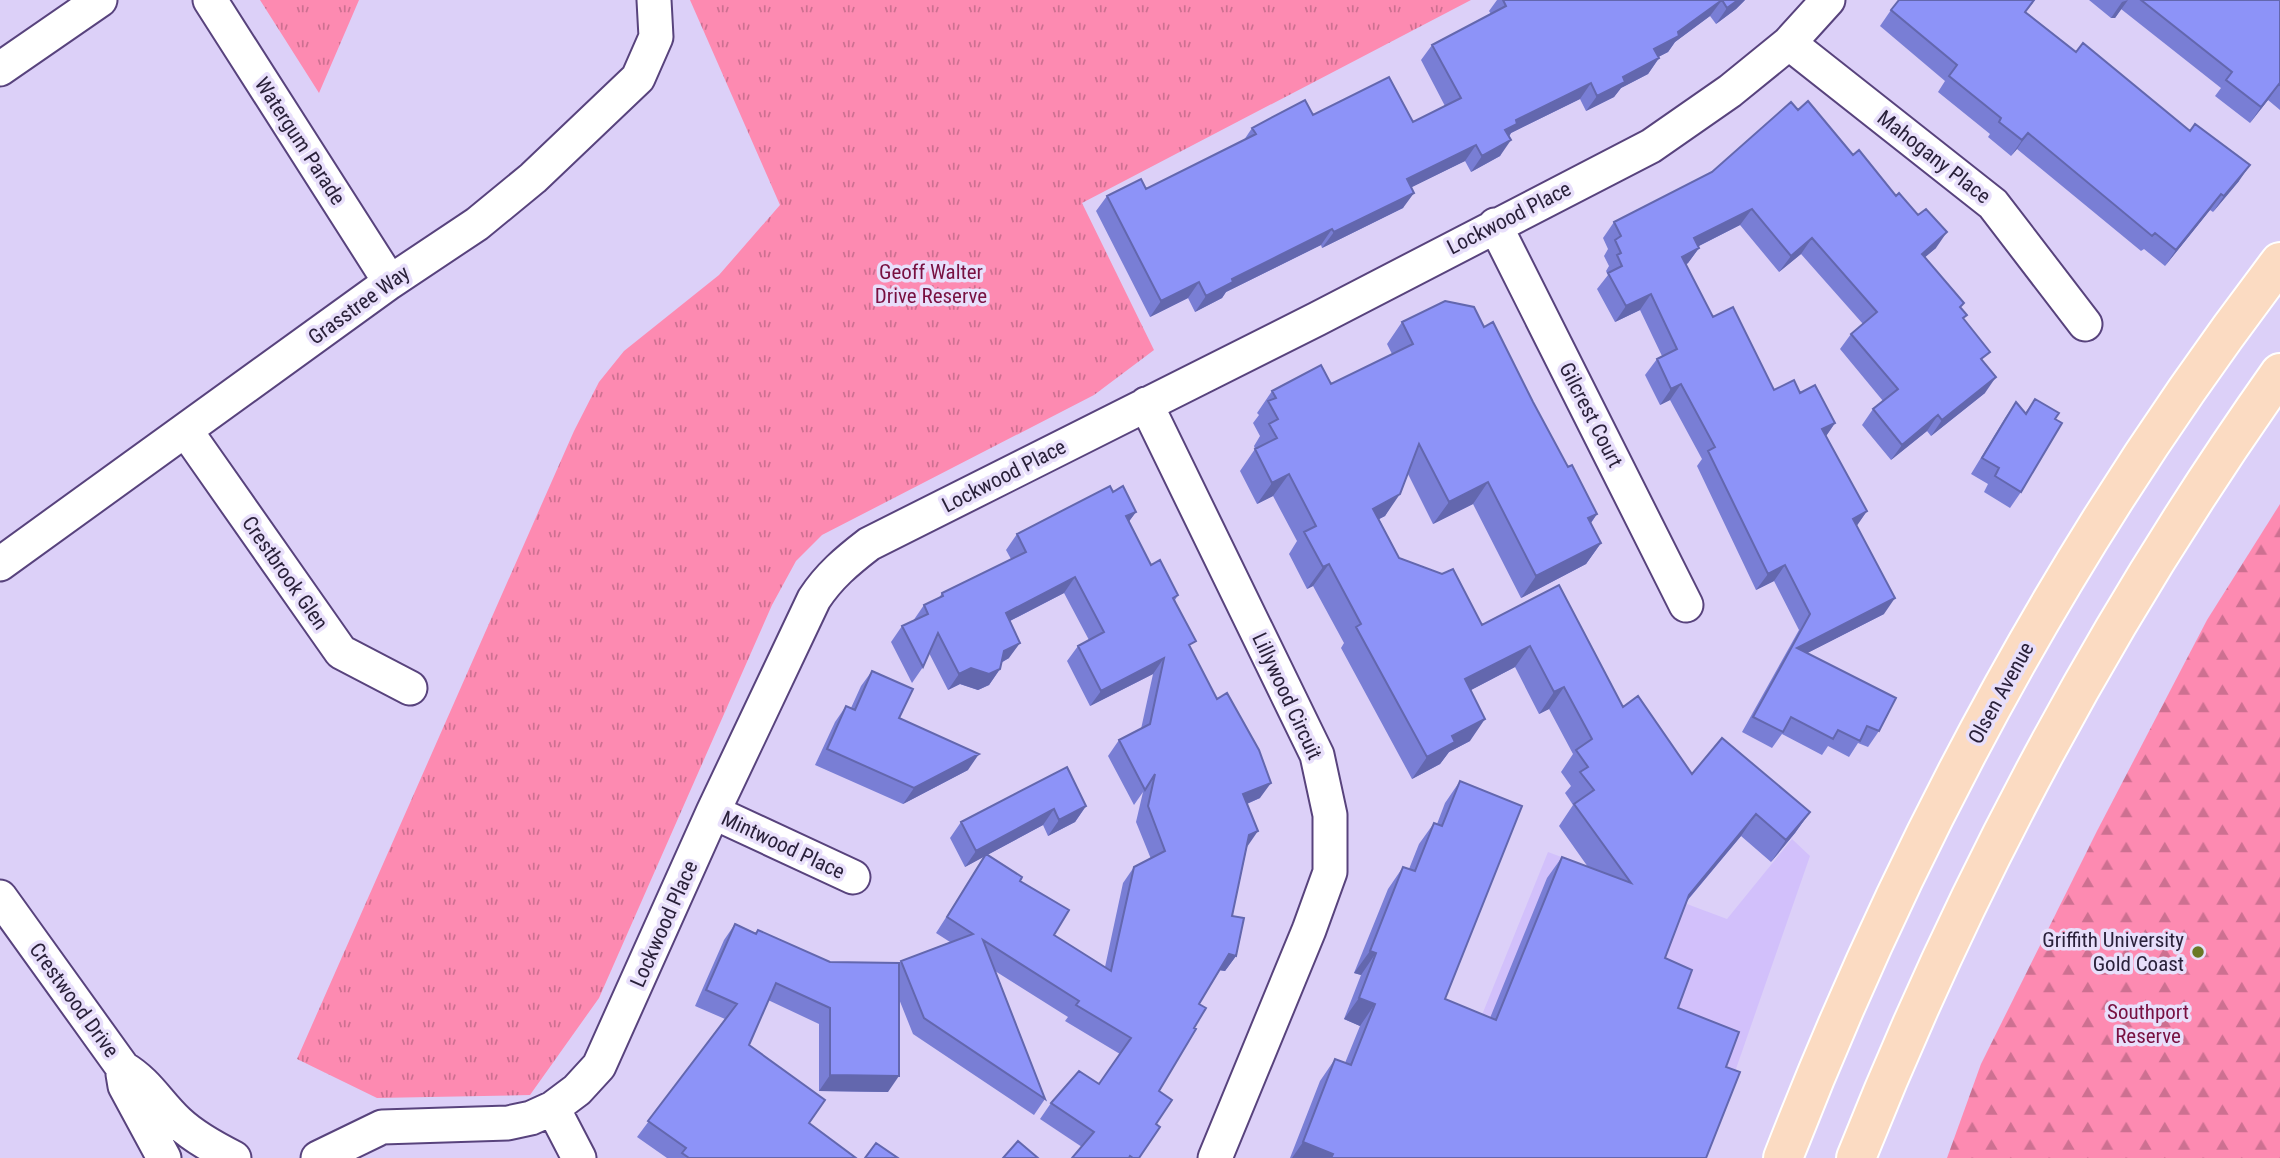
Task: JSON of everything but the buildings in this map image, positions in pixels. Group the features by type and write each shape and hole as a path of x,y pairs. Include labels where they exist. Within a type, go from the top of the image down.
{"main road":[{"name":"Olsen Avenue","path":"1783,1158 1816,1072 1917,850 1994,703 2040,621 2165,422 2280,262"},
{"path":"1856,1158 1939,960 1993,848 2051,738 2176,527 2280,373"}],"street":[{"path":"0,69 100,0"},
{"name":"Watergum Parade","path":"211,0 390,282"},
{"name":"Grasstree Way","path":"0,564 390,282 477,224 524,186 638,78 656,37 654,0"},
{"name":"Lockwood Place","path":"318,1158 361,1134 382,1127 508,1123 531,1118 553,1108 577,1090 599,1066 713,812 814,599 826,580 845,562 869,544 1317,319 1651,146 1730,91 1788,43 1828,0"},
{"name":"Mahogany Place","path":"1788,43 1993,204 2085,324"},
{"name":"Gilcrest Court","path":"1495,225 1686,606"},
{"name":"Lillywood Circuit","path":"1146,404 1317,755 1331,815 1329,873 1305,942 1215,1158"},
{"name":"Crestbrook Glen","path":"186,431 341,652 410,688"},
{"name":"Mintwood Place","path":"713,812 853,877"},
{"name":"Crestwood Drive","path":"0,897 123,1068 143,1080 178,1122 209,1145 234,1158"},
{"name":"Crestwood Drive","path":"123,1068 125,1086 164,1158"},
{"path":"553,1108 579,1158"},
{"path":"366,1158 407,1127"}],"shaded area":[{"path":"1792,839 1810,856 1705,1158 1424,1158 1548,852 1727,919"}],"green space":[{"path":"260,0 359,0 319,93"},
{"name":"Geoff Walter Drive Reserve","path":"690,0 1471,0 1082,203 1154,350 1094,395 822,535 796,561 772,605 599,998 530,1095 377,1098 297,1059 574,431 599,382 624,351 719,275 780,205"},
{"name":"Southport Reserve","path":"2280,504 2280,1158 1947,1158 1981,1064 2097,831 2207,620"}],"place":[{"name":"Griffith University Gold Coast","path":"2198,952"}]}
